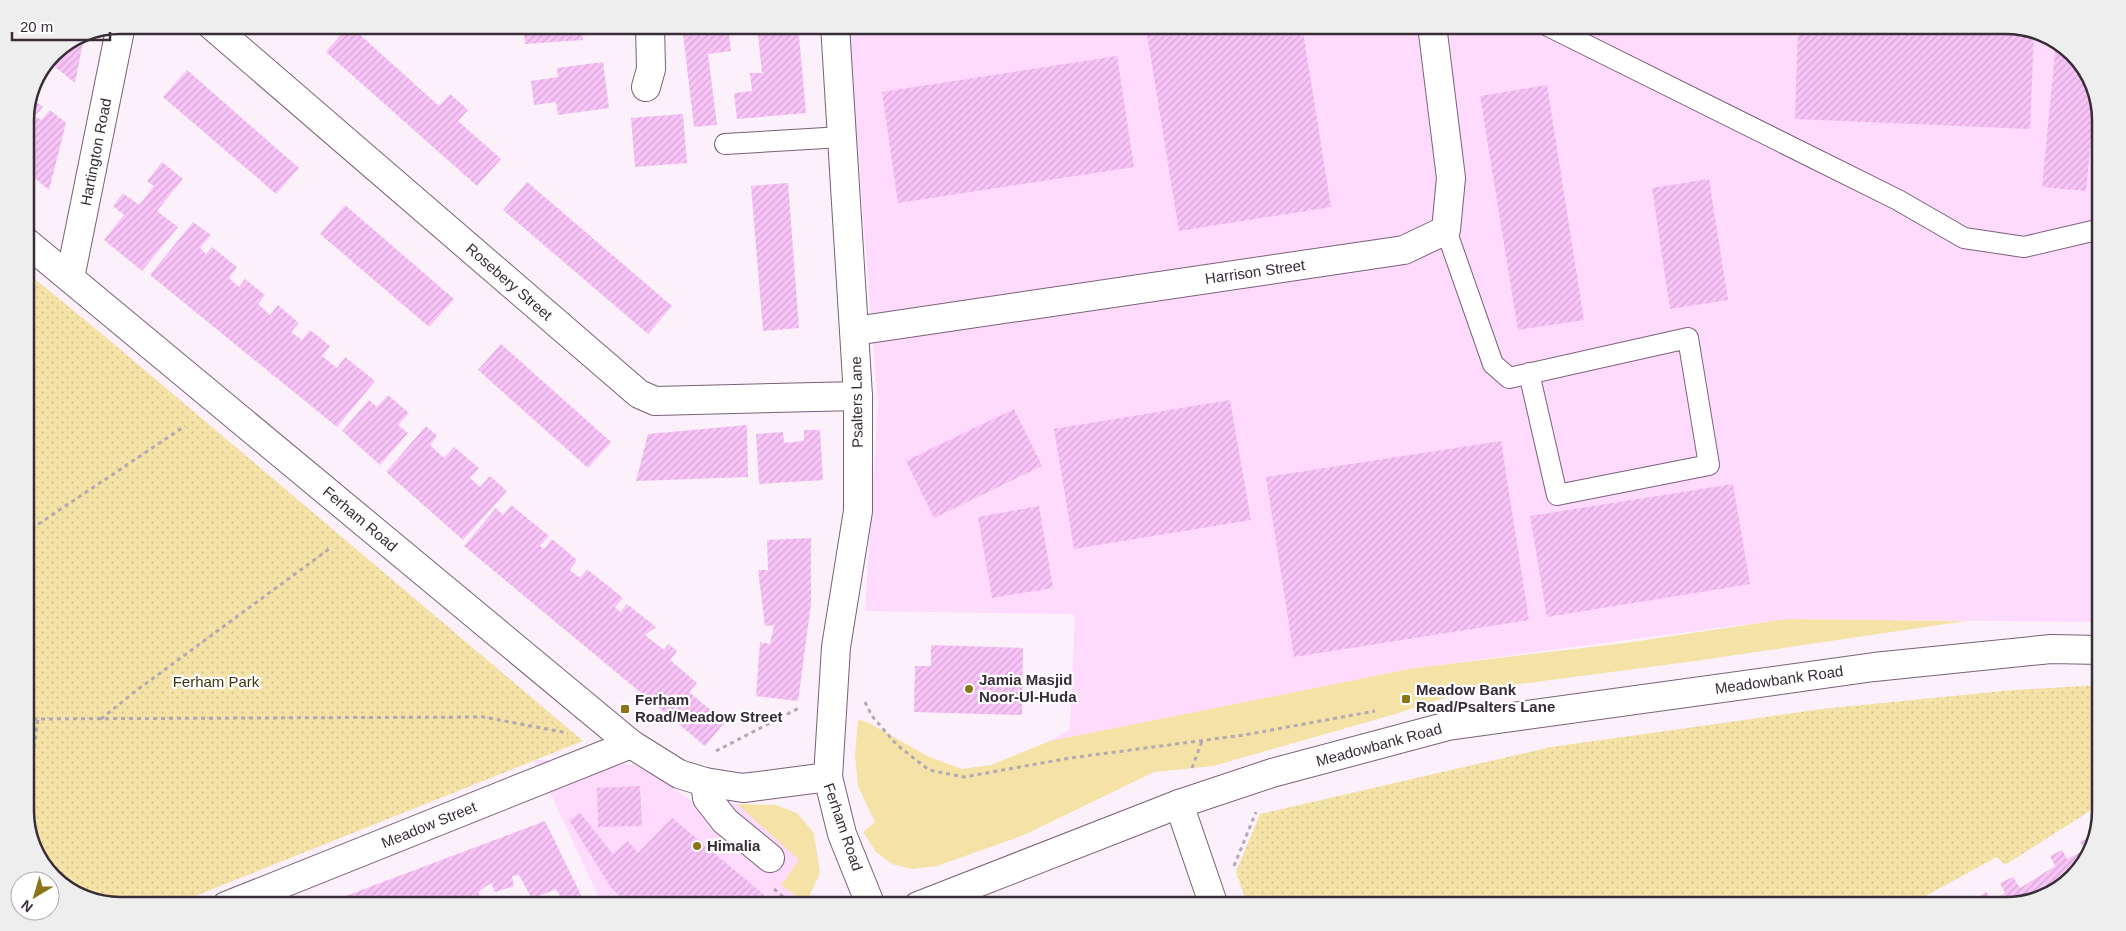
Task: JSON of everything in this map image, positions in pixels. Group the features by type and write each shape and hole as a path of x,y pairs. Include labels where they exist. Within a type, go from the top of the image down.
{"street":[{"name":"Hartington Road","path":"70,278 119,34"},
{"name":"Rosebery Street","path":"221,34 639,394 655,401 858,396"},
{"path":"646,87 651,69 650,34"},
{"name":"Psalters Lane","path":"828,777 836,646 858,511 858,396 836,34"},
{"path":"1433,34 1452,178 1446,230"},
{"name":"Harrison Street","path":"855,331 1404,250 1446,230"},
{"name":"Ferham Road","path":"34,248 631,744 672,770 705,782 743,788 828,777 842,834 867,897"},
{"name":"Meadowbank Road","path":"941,897 1179,804 1272,773 1448,726 1874,667 2051,649 2092,650"},
{"name":"Meadow Street","path":"248,897 631,744"},
{"path":"705,782 707,798 725,822 770,858"},
{"path":"1179,804 1211,897"}],"lane":[{"path":"1567,34 1898,200 1964,238 2024,247 2092,231"},
{"path":"724,144 842,137"},
{"path":"1446,230 1493,364 1509,378 1529,373 1688,338 1709,465 1557,495 1529,373"}],"path":[{"path":"34,527 185,426"},
{"path":"101,719 133,693 328,549"},
{"path":"672,770 734,743 832,690"},
{"path":"864,700 872,716 897,745 929,770 964,777 1070,758 1244,735 1376,711"},
{"path":"34,719 484,717 569,733"},
{"path":"34,747 38,719"},
{"path":"1232,870 1272,773"}],"shaded area":[{"path":"849,34 2006,34 2023,35 2049,45 2067,59 2081,77 2089,98 2092,114 2092,622 1786,619 1414,668 1050,741 1070,729 1075,614 865,611 878,405"},
{"path":"535,760 639,765 694,803 737,804 800,860 782,885 798,897 599,897"}],"green space":[{"name":"Ferham Park","path":"34,278 583,741 193,897 103,896 77,886 60,873 45,854 38,839 34,817"},
{"path":"1786,619 1966,621 1695,661 1466,691 1392,715 1213,766 1154,772 1024,835 937,866 912,869 892,864 876,852 863,832 875,822 858,786 855,755 858,719 871,724 927,756 962,769 991,765 1050,741 1414,668 1625,643"},
{"path":"2092,686 2092,810 2005,865 1997,857 1924,897 1245,897 1236,872 1260,814 1551,747 1822,709 2013,690"},
{"path":"737,804 776,805 797,813 814,833 820,873 809,897 798,897 781,885 799,860"}],"building":[{"path":"341,34 359,34 439,106 450,94 468,110 458,121 501,159 477,186 326,52"},
{"path":"524,34 583,34 583,40 525,44"},
{"path":"683,34 729,34 731,51 708,54 717,125 694,127"},
{"path":"758,34 799,34 806,113 737,119 734,93 752,91 750,73 762,73"},
{"path":"1303,34 1331,207 1179,231 1147,35"},
{"path":"1798,34 2006,34 2023,35 2034,38 2030,129 1795,119"},
{"path":"83,42 75,83 53,66 72,48"},
{"path":"2055,50 2067,59 2081,77 2089,98 2092,128 2086,191 2042,187"},
{"path":"1117,56 1134,167 898,203 882,92"},
{"path":"603,62 609,108 558,115 556,102 534,105 531,81 558,77 557,68"},
{"path":"187,70 299,168 276,194 163,97"},
{"path":"1547,85 1584,320 1518,330 1480,96"},
{"path":"36,102 43,107 35,116 41,120 50,110 66,123 49,190 34,178 34,114"},
{"path":"683,114 687,163 635,167 631,118"},
{"path":"162,162 183,179 157,211 178,227 142,271 104,240 124,215 113,206 123,193 139,205 154,186 147,181"},
{"path":"1709,179 1728,300 1670,309 1652,188"},
{"path":"527,182 672,306 648,334 503,210"},
{"path":"788,183 799,328 763,331 751,186"},
{"path":"345,205 454,299 429,327 320,234"},
{"path":"193,222 211,235 200,248 206,254 212,247 237,267 229,278 239,287 245,279 265,295 258,304 270,315 278,305 299,323 291,332 302,340 310,330 330,346 322,356 337,368 345,357 375,381 337,427 150,275"},
{"path":"501,344 611,442 588,468 478,370"},
{"path":"388,395 409,413 398,425 408,433 380,465 342,431 369,400 377,407"},
{"path":"1230,400 1251,520 1074,549 1054,429"},
{"path":"1014,409 1042,466 934,518 906,461"},
{"path":"747,425 748,477 636,481 648,434"},
{"path":"426,426 437,436 430,445 444,458 454,447 479,468 470,478 480,487 490,476 507,491 463,540 386,472"},
{"path":"804,430 820,430 823,480 759,484 756,434 783,432 784,443 804,441"},
{"path":"1501,441 1529,620 1294,657 1266,477"},
{"path":"1733,484 1750,584 1547,617 1530,516"},
{"path":"511,505 549,536 540,546 544,549 552,539 577,560 570,570 580,578 587,569 623,598 615,607 620,612 627,604 656,627 645,635 664,650 668,644 677,651 670,660 697,683 689,692 725,722 705,746 464,546 496,508 503,515"},
{"path":"1039,506 1053,588 992,598 978,517"},
{"path":"811,538 811,604 798,701 756,696 760,642 770,644 774,625 765,626 758,570 768,570 767,540"},
{"name":"Jamia Masjid Noor-Ul-Huda","path":"931,645 1023,648 1022,715 914,712 915,666 931,666"},
{"path":"640,786 642,826 598,827 597,788"},
{"path":"580,813 613,854 628,841 638,853 672,818 767,897 621,897 612,889 569,820"},
{"path":"545,821 582,897 560,897 556,889 537,897 531,897 519,875 512,876 514,886 495,892 491,883 478,892 480,897 343,897"},
{"path":"2088,838 2084,848 2080,842"},
{"path":"2062,850 2067,859 2082,851 2067,872 2054,883 2023,896 1998,897 2005,893 2000,883 2013,877 2020,888 2055,866 2050,856"},
{"path":"1986,892 1990,897 1978,897"}],"place":[{"name":"Jamia Masjid Noor-Ul-Huda","path":"969,689"},
{"name":"Meadow Bank Road/Psalters Lane","path":"1406,699"},
{"name":"Ferham Road/Meadow Street","path":"625,709"},
{"name":"Himalia","path":"697,846"}]}
